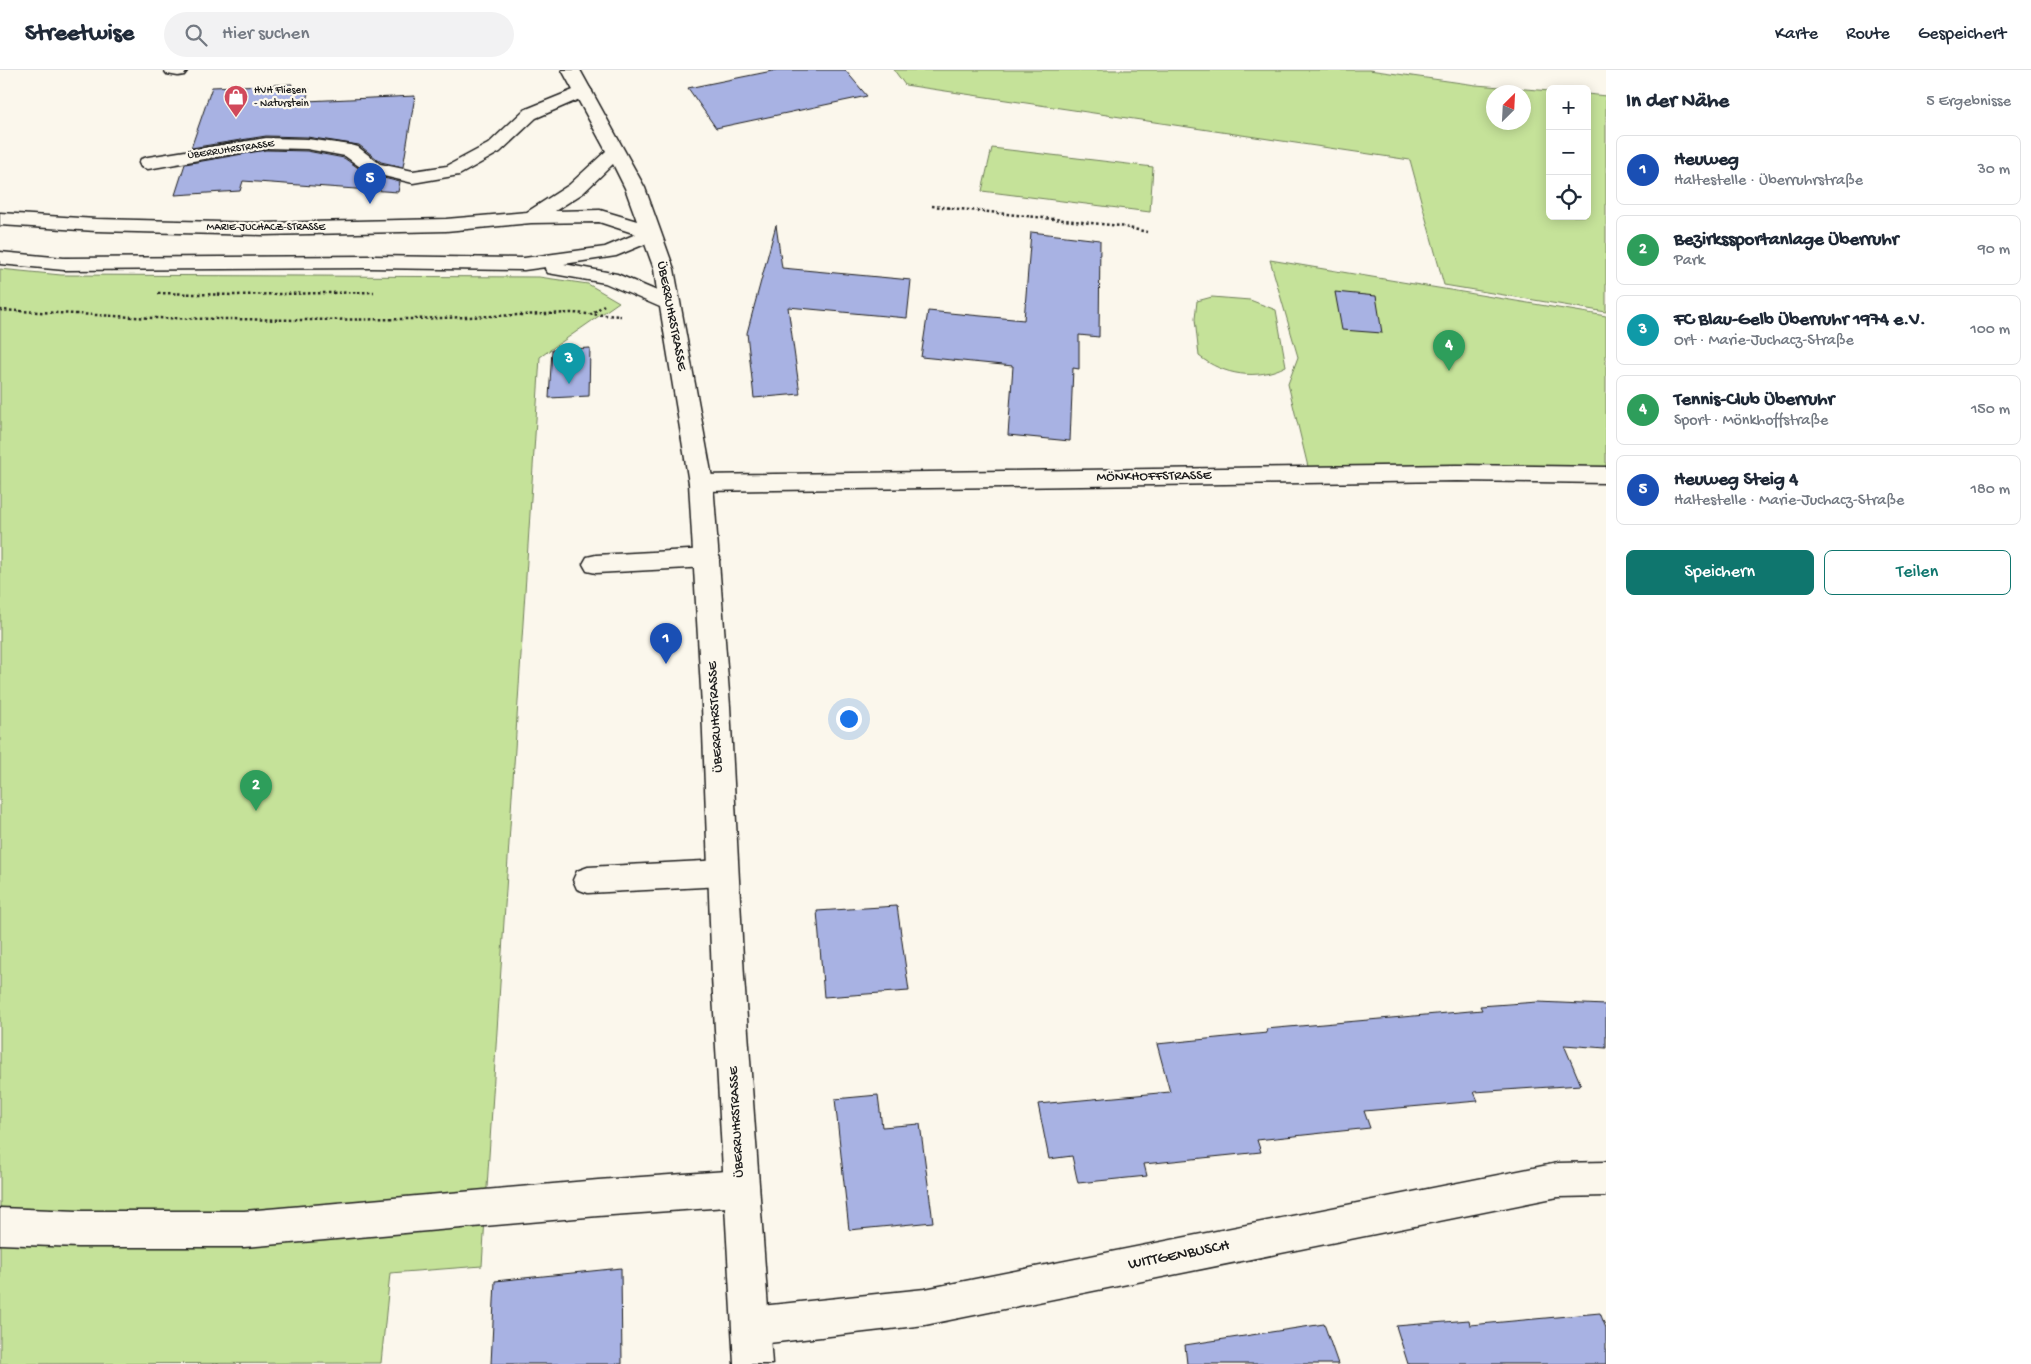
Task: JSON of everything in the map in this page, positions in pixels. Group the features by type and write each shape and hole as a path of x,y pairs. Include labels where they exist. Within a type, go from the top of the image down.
{"main road":[{"name":"ÜBERRUHRSTRASSE","path":"571,70 635,188 664,269 702,483 708,558 741,1188 752,1326 753,1364"},
{"name":"ÜBERRUHRSTRASSE","path":"148,164 266,143 307,144 350,151 374,168 413,177 452,171 494,148 530,114 583,91"},
{"name":"MARIE-JUCHACZ-STRASSE","path":"531,217 576,189 616,152"},
{"name":"MARIE-JUCHACZ-STRASSE","path":"0,219 96,225 264,229 446,224 531,217 600,216 652,233"},
{"path":"524,264 610,252 652,233"},
{"path":"0,258 64,264 360,262 524,264 610,278 670,304"},
{"name":"MÖNKHOFFSTRASSE","path":"702,483 1457,473 1606,475"},
{"path":"596,564 708,558"},
{"path":"588,880 723,873"},
{"name":"WITTGENBUSCH","path":"752,1326 926,1307 1558,1180 1606,1179"},
{"path":"0,1226 78,1229 244,1229 598,1198 741,1188"}],"path":[{"path":"932,206 1120,226 1147,232"},
{"path":"0,310 153,318 299,320 414,319 572,313 590,315"}],"green space":[{"path":"894,70 1369,70 1486,86 1486,130 1531,130 1531,89 1546,91 1546,220 1591,220 1591,94 1606,96 1606,312 1444,285 1410,160 905,85"},
{"path":"992,148 1153,167 1150,212 982,191"},
{"path":"1270,260 1606,316 1606,470 1309,471 1288,384 1298,357"},
{"path":"0,269 61,275 539,277 588,284 619,302 540,357 482,1266 390,1273 381,1363 0,1364"},
{"path":"1212,297 1250,300 1276,310 1286,366 1264,373 1241,374 1219,368 1199,356 1195,319 1197,301"}],"building":[{"path":"777,70 845,70 867,96 716,128 688,88"},
{"path":"292,84 290,90 309,89 306,101 415,96 403,167 381,162 359,145 307,137 266,136 191,148 212,87"},
{"path":"266,150 307,151 344,158 367,174 400,182 398,192 243,181 240,191 175,195 185,164"},
{"path":"776,225 782,268 911,280 907,318 788,307 800,394 754,398 747,333"},
{"path":"1031,232 1100,240 1099,337 1079,335 1079,369 1073,368 1070,441 1008,435 1013,366 921,357 928,311 1024,320"},
{"path":"1335,292 1376,296 1382,333 1342,330"},
{"path":"590,348 589,396 549,398 552,350"},
{"path":"897,906 909,991 824,997 817,911"},
{"path":"1538,1002 1606,1005 1606,1048 1564,1045 1581,1085 1474,1092 1478,1101 1364,1111 1370,1128 1257,1140 1261,1152 1144,1164 1147,1176 1078,1183 1072,1156 1049,1159 1038,1104 1170,1092 1157,1044 1267,1033 1266,1029 1482,1010 1480,1006"},
{"path":"878,1095 882,1127 920,1124 933,1222 849,1230 835,1099"},
{"path":"621,1268 622,1364 491,1364 495,1281"},
{"path":"1600,1313 1606,1328 1606,1364 1408,1364 1396,1326 1469,1320 1470,1325"},
{"path":"1324,1324 1338,1364 1187,1364 1185,1345"}],"place":[{"name":"HVH Fliesen - Naturstein","path":"236,118"},
{"name":"Heuweg Steig 4","path":"370,204"},
{"name":"Tennis-Club Überruhr","path":"1449,371"},
{"name":"FC Blau-Gelb Überruhr 1974 e.V.","path":"569,384"},
{"name":"Heuweg","path":"666,664"},
{"name":"Bezirkssportanlage Überruhr","path":"256,811"}]}
